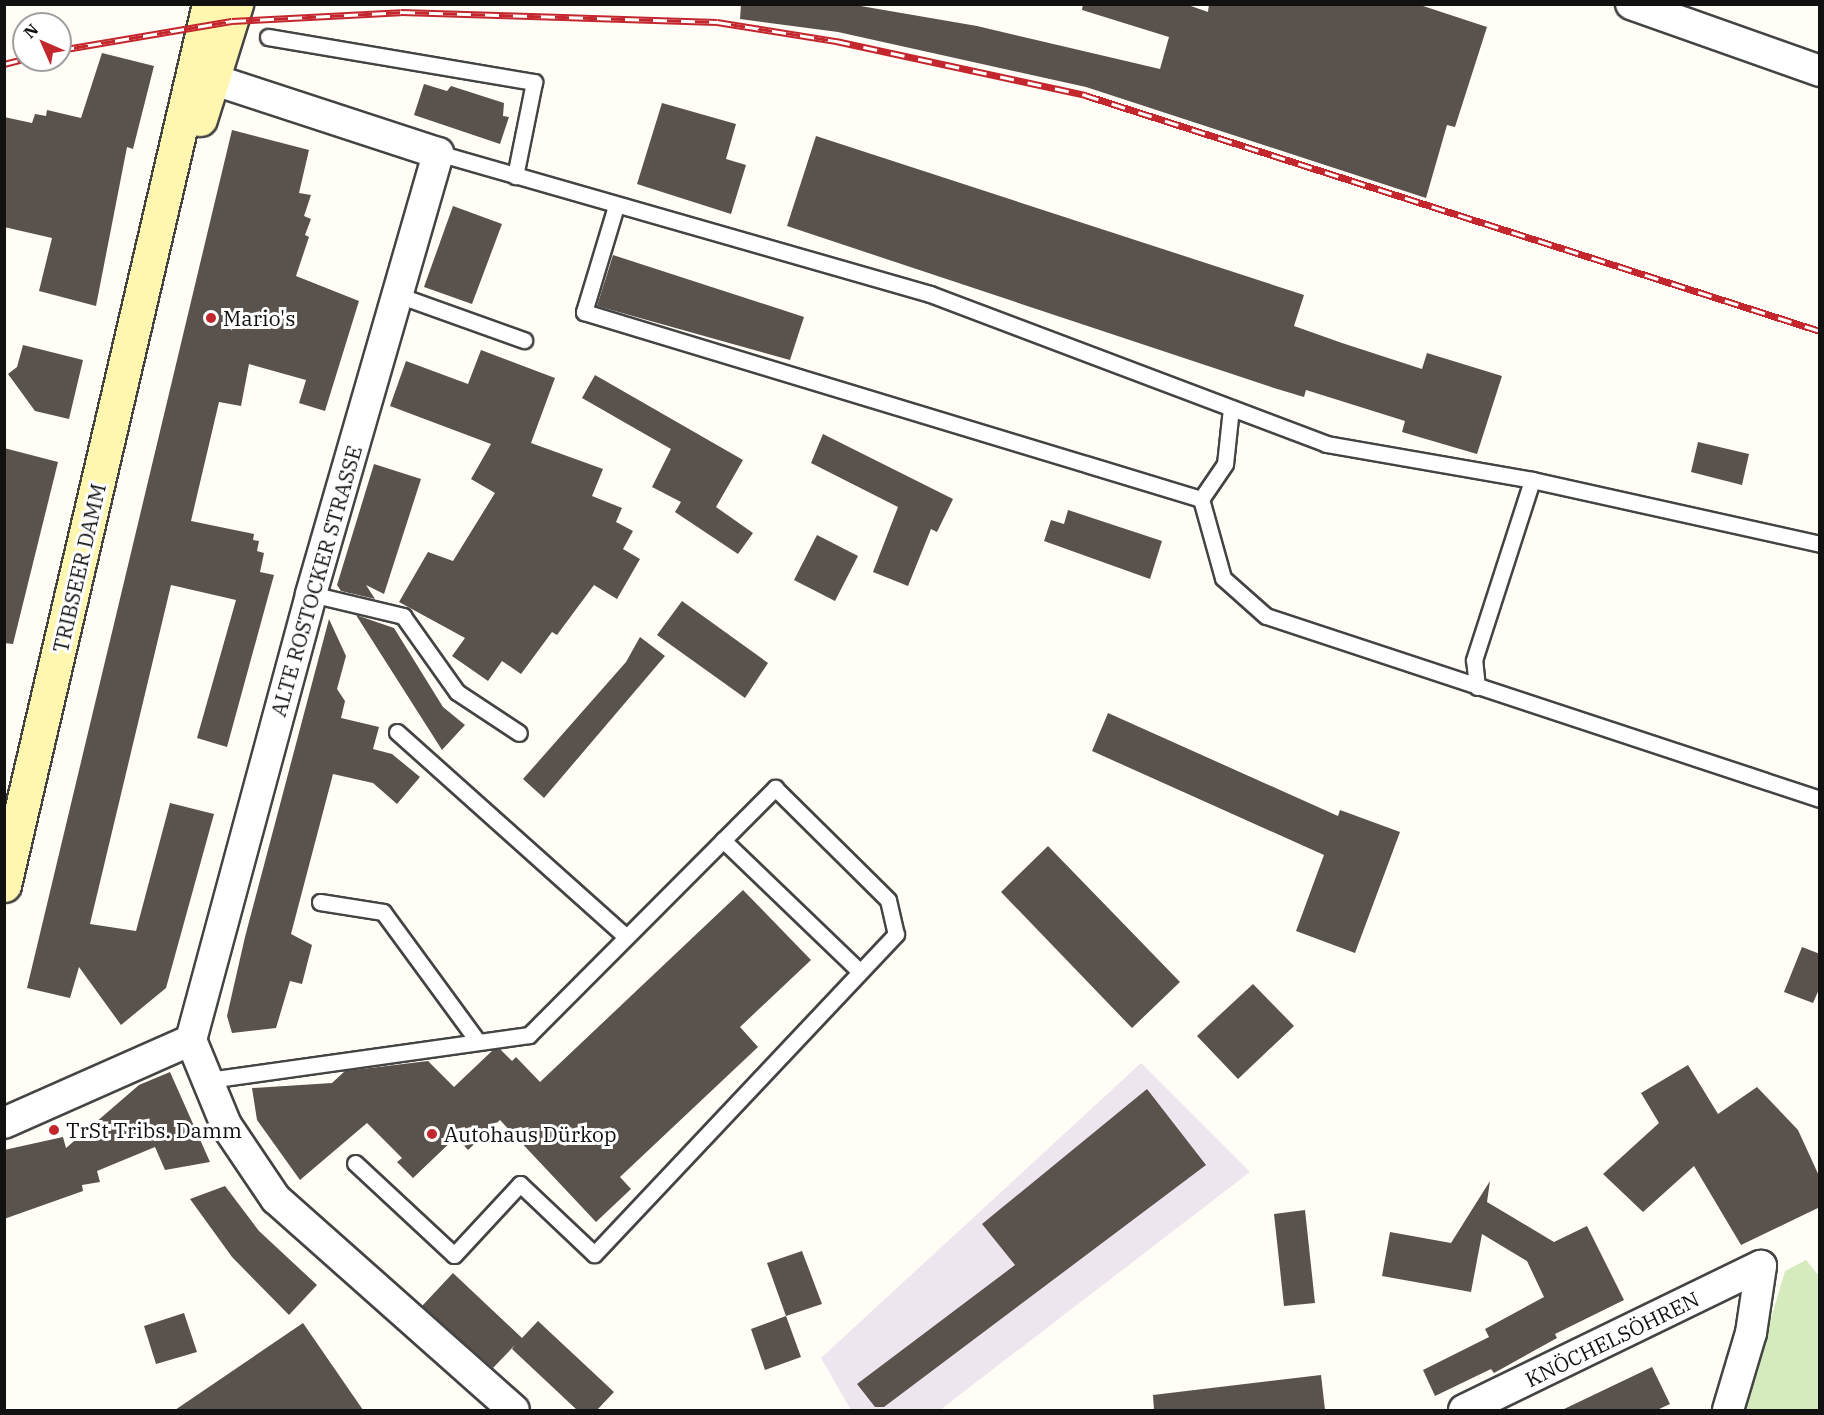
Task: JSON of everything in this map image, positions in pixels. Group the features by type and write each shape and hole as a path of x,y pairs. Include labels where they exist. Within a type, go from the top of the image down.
{"main road":[{"name":"TRIBSEER DAMM","path":"4,885 209,4"},
{"name":"TRIBSEER DAMM","path":"152,250 214,80 236,4"}],"street":[{"path":"1631,4 1820,70"},
{"path":"214,80 438,153"},
{"name":"ALTE ROSTOCKER STRASSE","path":"191,1040 311,594 438,153"},
{"path":"4,1123 191,1040 226,1125 276,1199 514,1410"},
{"name":"KNÖCHELSÖHREN","path":"1464,1410 1761,1266 1751,1333 1728,1410"}],"lane":[{"path":"268,37 534,82 515,176"},
{"path":"438,153 616,206 930,294 1326,444 1532,480 1820,544"},
{"path":"616,206 584,312 1201,499"},
{"path":"398,295 524,340"},
{"path":"1201,499 1226,464 1231,408"},
{"path":"1477,687 1474,660 1532,480"},
{"path":"1201,499 1223,578 1266,616 1820,799"},
{"path":"311,594 403,616 458,692 519,733"},
{"path":"397,732 626,938"},
{"path":"209,1080 529,1035 775,788 888,900 896,934 594,1254 520,1184 453,1256 356,1163"},
{"path":"723,840 860,972"},
{"path":"320,902 383,912 478,1042"}],"shaded area":[{"path":"1141,1063 1250,1172 940,1410 851,1410 821,1358"}],"green space":[{"path":"1806,1260 1819,1276 1819,1410 1744,1410 1785,1271"}],"building":[{"path":"741,4 849,4 977,26 1160,69 1169,37 1082,10 1083,4 1185,4 1208,12 1209,4 1417,4 1487,27 1455,127 1447,125 1426,198 1086,87 838,32 740,19"},
{"path":"102,53 154,66 133,149 127,147 96,306 39,291 52,238 4,227 4,117 32,123 35,114 46,116 47,110 81,118"},
{"path":"424,84 447,91 451,86 504,103 503,116 509,117 500,144 414,115"},
{"path":"662,103 736,124 726,159 746,165 731,214 637,184"},
{"path":"232,130 309,150 299,193 311,195 304,216 311,219 305,235 309,237 296,276 359,301 325,411 299,403 306,380 249,364 241,406 219,402 191,521 254,534 253,540 259,541 257,551 264,553 260,572 274,575 227,747 197,738 236,600 171,585 90,924 136,931 170,803 214,814 166,988 121,1025 79,967 70,998 27,988"},
{"path":"816,136 1304,295 1294,326 1342,343 1422,369 1427,353 1502,376 1477,454 1402,432 1405,421 1306,390 1304,397 1274,388 787,226"},
{"path":"453,206 502,224 472,304 424,287"},
{"path":"613,255 804,317 790,360 597,306"},
{"path":"23,345 83,360 69,419 35,411 8,374 17,367"},
{"path":"481,350 555,378 531,443 603,469 592,496 622,508 616,522 633,531 623,549 640,559 617,599 594,585 557,635 552,632 521,674 502,661 488,681 452,656 465,638 399,602 428,552 453,561 495,493 471,479 491,444 390,406 406,361 468,384"},
{"path":"595,375 743,460 716,507 753,533 738,554 675,512 681,502 652,487 671,449 582,398"},
{"path":"823,434 953,499 937,532 931,529 908,586 873,572 898,507 811,463"},
{"path":"1698,442 1749,454 1742,485 1691,472"},
{"path":"4,448 58,462 13,644 4,643"},
{"path":"374,464 421,479 384,594 366,585 375,599 341,591 337,585"},
{"path":"1068,510 1162,541 1150,579 1044,541 1051,520 1064,524"},
{"path":"817,535 858,556 835,601 794,580"},
{"path":"682,601 768,663 745,698 657,635"},
{"path":"356,615 394,628 443,707 465,725 442,750"},
{"path":"329,619 346,656 337,689 345,701 341,718 379,727 373,749 392,754 420,777 397,804 373,783 333,774 291,934 312,945 302,984 290,981 276,1028 232,1033 227,1016 245,937"},
{"path":"640,637 665,656 544,798 523,779 626,662"},
{"path":"1108,713 1338,816 1340,810 1400,832 1355,953 1296,931 1324,855 1092,751"},
{"path":"1048,846 1180,982 1132,1028 1001,892"},
{"path":"743,890 811,960 740,1027 758,1047 620,1177 631,1189 596,1222 500,1120 468,1150 456,1137 413,1178 397,1162 402,1158 367,1123 300,1180 257,1120 252,1088 332,1083 345,1071 428,1061 454,1087 493,1050 500,1049 512,1061 516,1057 540,1082"},
{"path":"1802,947 1820,954 1820,987 1813,1003 1784,992"},
{"path":"1253,984 1294,1026 1238,1079 1197,1036"},
{"path":"1688,1065 1718,1114 1757,1087 1798,1130 1820,1178 1820,1207 1741,1245 1694,1166 1643,1212 1603,1174 1659,1123 1641,1093"},
{"path":"170,1072 210,1162 165,1170 155,1147 97,1171 100,1182 82,1185 83,1191 4,1219 4,1150 63,1137 66,1148 139,1085"},
{"path":"1147,1089 1206,1165 884,1407 875,1407 857,1384 1015,1265 982,1224"},
{"path":"1490,1181 1487,1202 1554,1242 1587,1226 1624,1300 1555,1334 1557,1338 1494,1373 1491,1369 1435,1396 1423,1370 1489,1337 1485,1329 1544,1297 1527,1261 1482,1234 1471,1292 1382,1276 1390,1232 1451,1243"},
{"path":"225,1186 259,1231 317,1285 289,1315 232,1257 190,1199"},
{"path":"1305,1210 1315,1303 1284,1306 1274,1214"},
{"path":"802,1251 822,1304 786,1316 767,1263"},
{"path":"453,1273 522,1338 538,1321 614,1392 597,1410 577,1410 512,1349 515,1345 493,1368 422,1306"},
{"path":"184,1313 197,1352 156,1364 144,1326"},
{"path":"786,1316 801,1357 765,1370 751,1329"},
{"path":"303,1323 363,1410 175,1410"},
{"path":"1652,1367 1670,1404 1657,1410 1562,1410"},
{"path":"1321,1375 1325,1410 1154,1410 1153,1395"}],"railway":[{"path":"72,48 232,21 401,12 717,22 836,41 1085,95 1820,331"},
{"path":"4,64 12,62"}],"place":[{"name":"Mario's","path":"211,318"},
{"name":"TrSt Tribs. Damm","path":"54,1130"},
{"name":"Autohaus Dürkop","path":"432,1134"}]}
